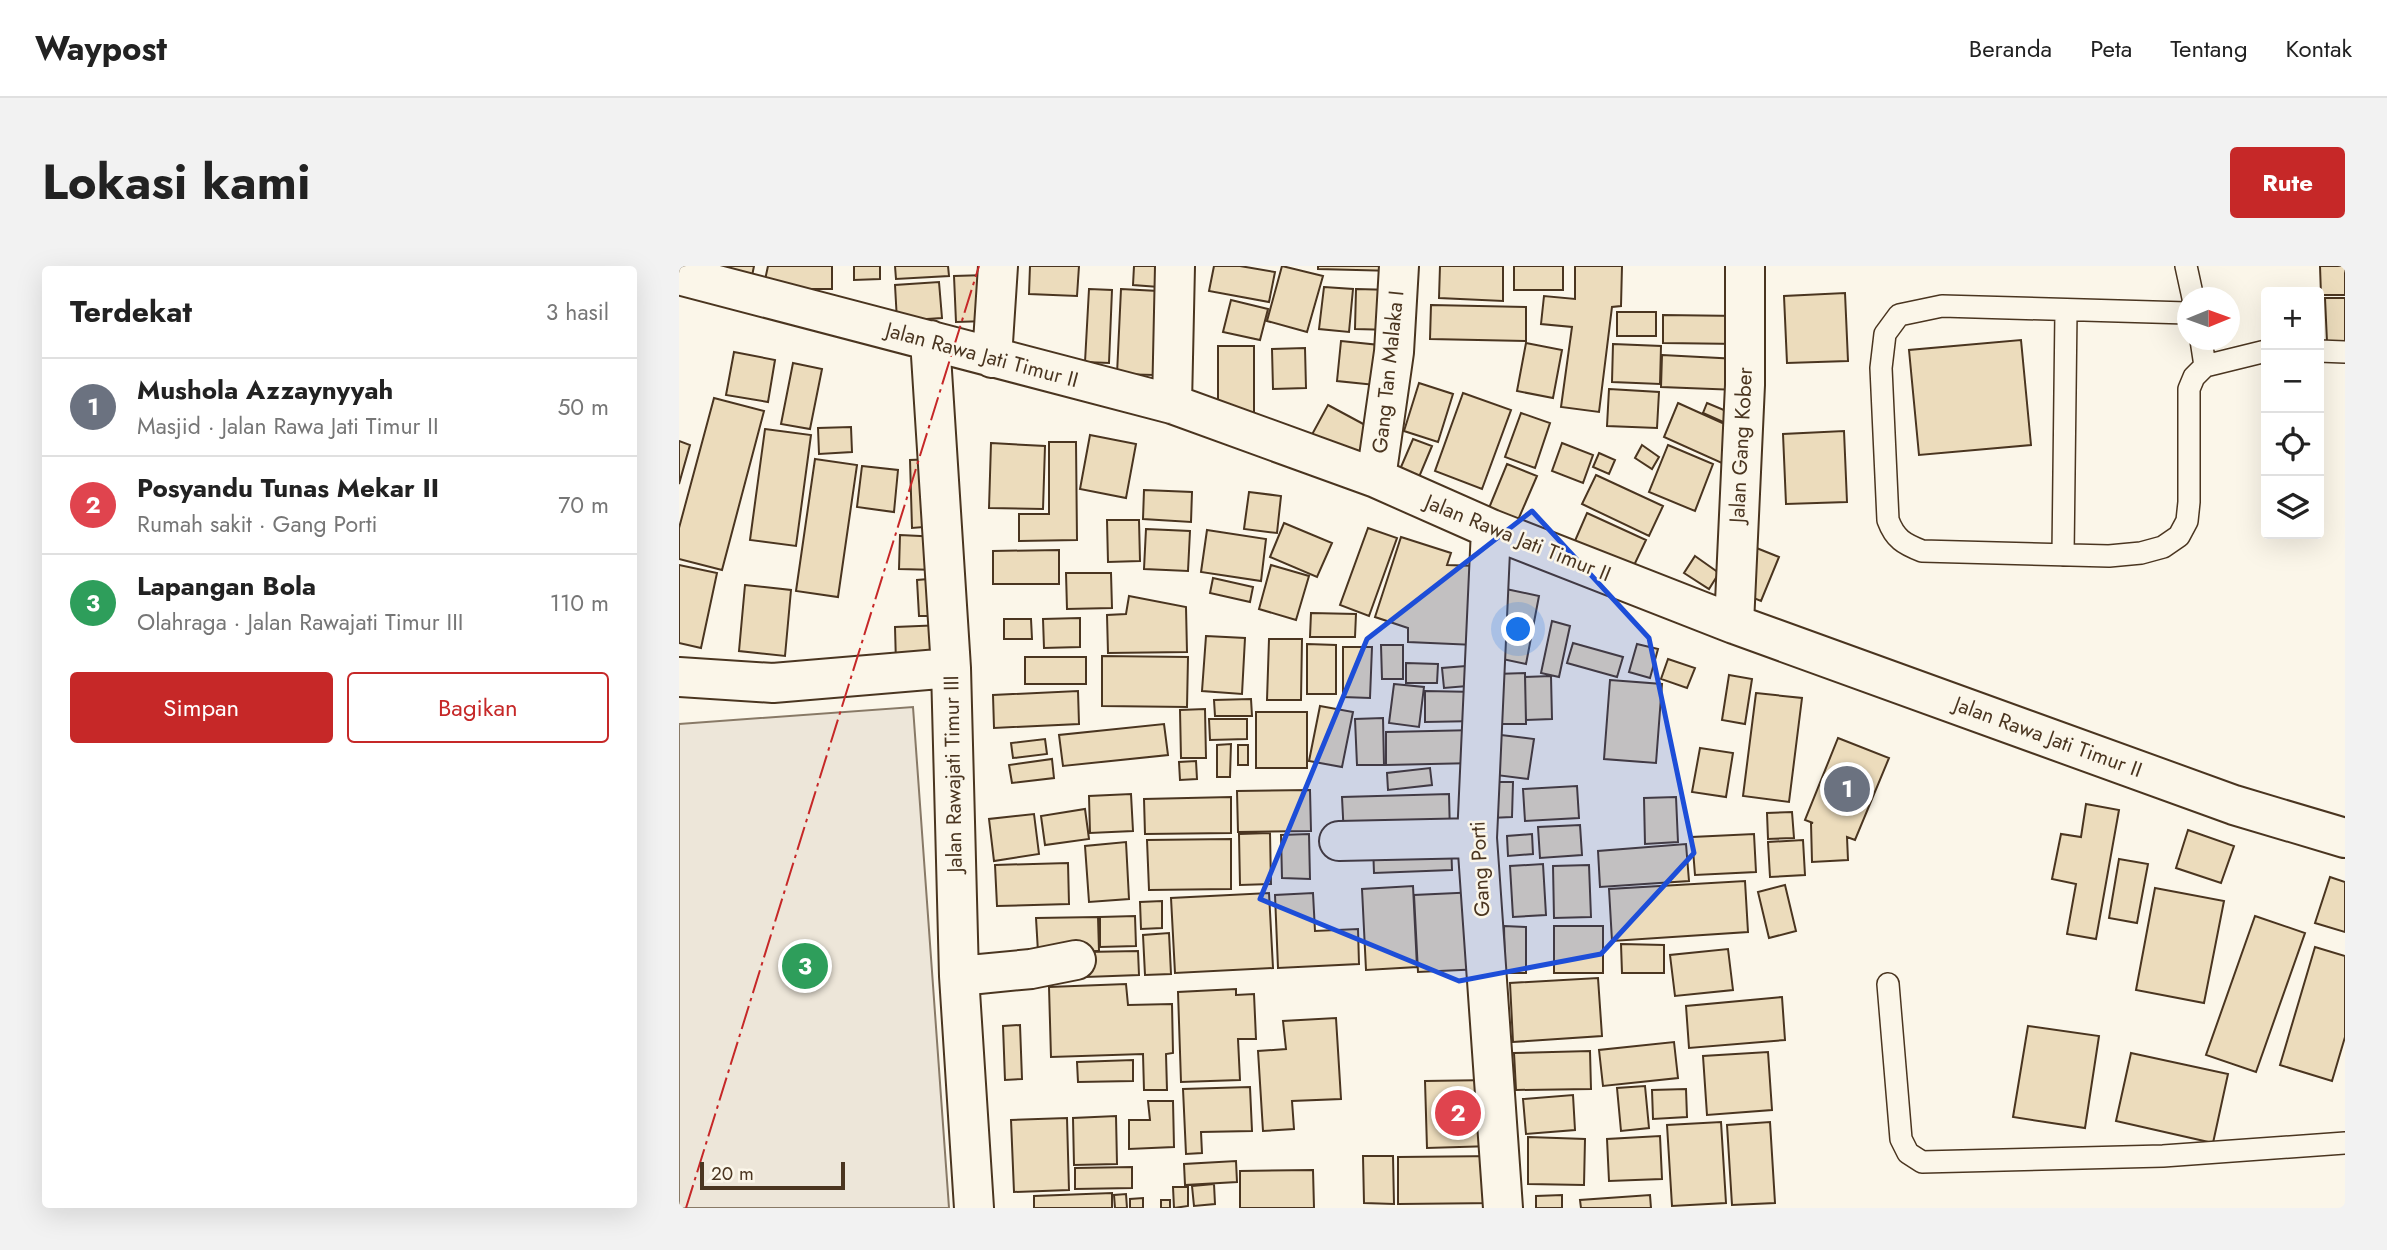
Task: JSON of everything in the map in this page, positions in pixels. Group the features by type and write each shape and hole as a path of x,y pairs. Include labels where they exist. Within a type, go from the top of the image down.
{"street":[{"path":"992,358 998,266"},
{"path":"1172,404 1175,266"},
{"name":"Gang Tan Malaka I","path":"1376,478 1394,352 1399,266"},
{"name":"Jalan Gang Kober","path":"1734,624 1745,385 1745,266"},
{"name":"Jalan Rawa Jati Timur II","path":"679,275 1172,404 1376,478 1491,529 1734,624 2234,805 2345,838"},
{"name":"Jalan Rawajati Timur III","path":"930,340 951,668 959,976 974,1208"},
{"name":"Gang Porti","path":"1491,529 1477,838 1503,1208"},
{"path":"679,677 773,683 951,668"},
{"path":"1339,841 1477,838"},
{"path":"959,976 1022,971 1076,960"}],"lane":[{"path":"2186,266 2191,287"},
{"path":"2177,313 1942,306 1899,315 1885,334 1881,368 1888,520 1893,534 1903,544 1922,551 2109,556 2141,553 2163,547 2179,536 2187,520 2189,389 2194,377 2205,366 2261,352"},
{"path":"2063,555 2066,311"},
{"path":"2203,350 2205,366"},
{"path":"2324,351 2345,352"},
{"path":"1888,984 1901,1139 1908,1153 1922,1162 2163,1156 2345,1143"}],"highlighted area":[{"path":"1532,511 1649,638 1694,853 1601,954 1459,981 1260,899 1367,639"}],"shaded area":[{"path":"913,707 949,1208 679,1208 679,724"}],"building":[{"path":"686,266 754,266 751,281"},
{"path":"768,266 832,266 832,289 763,289"},
{"path":"854,266 880,266 880,279 854,280"},
{"path":"895,266 948,266 949,276 896,279"},
{"path":"1030,266 1079,266 1077,296 1029,294"},
{"path":"1134,266 1173,266 1172,288 1133,285"},
{"path":"1214,266 1240,266 1275,272 1269,302 1209,291"},
{"path":"1282,266 1323,276 1307,332 1267,321"},
{"path":"1318,266 1396,266 1395,271 1318,269"},
{"path":"1440,266 1503,266 1503,301 1439,298"},
{"path":"1514,266 1563,266 1563,290 1514,290"},
{"path":"1575,266 1622,266 1621,306 1612,307 1599,412 1561,407 1572,327 1541,324 1544,296 1575,299"},
{"path":"2320,266 2345,266 2345,295 2324,295 2324,287 2321,287"},
{"path":"986,275 987,321 956,322 954,276"},
{"path":"939,282 942,318 897,321 895,285"},
{"path":"1324,287 1353,289 1349,332 1319,329"},
{"path":"1089,289 1112,290 1109,363 1085,362"},
{"path":"1121,289 1158,291 1154,375 1117,374"},
{"path":"1356,289 1393,290 1392,330 1355,329"},
{"path":"1845,293 1848,361 1787,363 1784,296"},
{"path":"2325,298 2345,298 2345,342 2327,342"},
{"path":"1231,300 1268,309 1260,340 1223,332"},
{"path":"1431,305 1526,307 1526,341 1430,339"},
{"path":"1617,312 1656,312 1656,336 1617,336"},
{"path":"1663,315 1740,316 1740,344 1663,343"},
{"path":"2021,340 2031,445 1919,455 1909,350"},
{"path":"1341,341 1389,346 1385,386 1337,381"},
{"path":"1526,343 1562,350 1553,398 1517,391"},
{"path":"1613,344 1661,346 1660,384 1612,382"},
{"path":"1218,346 1254,346 1254,420 1218,420"},
{"path":"1305,348 1306,388 1273,389 1272,349"},
{"path":"734,352 775,360 768,402 726,395"},
{"path":"1662,355 1738,359 1738,390 1661,387"},
{"path":"793,363 822,369 810,429 781,424"},
{"path":"1419,383 1453,394 1438,442 1404,431"},
{"path":"1609,389 1659,392 1657,428 1607,426"},
{"path":"1463,393 1511,410 1482,489 1435,471"},
{"path":"714,398 764,411 722,570 679,559 679,528"},
{"path":"1678,403 1738,430 1724,464 1664,437"},
{"path":"1707,403 1736,415 1732,426 1703,413"},
{"path":"1328,405 1380,433 1361,468 1309,440"},
{"path":"1521,413 1550,423 1535,468 1505,457"},
{"path":"851,427 852,452 819,454 818,428"},
{"path":"765,429 811,435 796,546 750,540"},
{"path":"1844,431 1847,502 1786,504 1783,434"},
{"path":"1090,435 1136,444 1126,498 1080,489"},
{"path":"1413,439 1432,446 1414,489 1395,481"},
{"path":"679,441 690,445 679,484"},
{"path":"1049,442 1076,442 1077,540 1019,541 1019,514 1049,514"},
{"path":"991,443 1045,446 1043,509 989,508"},
{"path":"1562,443 1593,455 1583,483 1552,471"},
{"path":"1642,445 1659,457 1652,469 1635,458"},
{"path":"1668,445 1713,464 1695,511 1649,492"},
{"path":"1599,453 1615,460 1609,474 1593,467"},
{"path":"815,459 857,465 838,597 796,591"},
{"path":"934,459 936,526 912,528 910,460"},
{"path":"1507,464 1537,476 1518,520 1489,508"},
{"path":"862,466 898,470 894,512 857,507"},
{"path":"1596,475 1663,506 1649,536 1582,504"},
{"path":"1144,490 1192,492 1191,522 1143,519"},
{"path":"1249,492 1281,496 1277,533 1244,529"},
{"path":"1587,513 1646,540 1629,576 1571,550"},
{"path":"1107,520 1139,520 1140,561 1108,562"},
{"path":"1284,523 1332,543 1317,577 1270,557"},
{"path":"1368,528 1397,538 1369,616 1340,605"},
{"path":"1146,529 1190,531 1188,571 1144,569"},
{"path":"1207,530 1266,539 1261,581 1201,572"},
{"path":"900,535 940,537 939,570 899,569"},
{"path":"1401,537 1451,553 1447,565 1478,566 1475,645 1408,642 1408,628 1375,617"},
{"path":"1754,547 1779,557 1761,601 1736,591"},
{"path":"1059,550 1059,584 993,584 993,551"},
{"path":"1695,556 1719,573 1709,589 1684,573"},
{"path":"679,565 717,573 701,648 679,643"},
{"path":"1271,565 1309,576 1296,620 1259,609"},
{"path":"1066,573 1111,573 1112,608 1067,609"},
{"path":"940,578 941,616 919,616 917,580"},
{"path":"1213,578 1253,587 1250,602 1210,593"},
{"path":"745,585 791,590 785,656 739,651"},
{"path":"1506,589 1539,596 1526,664 1493,657"},
{"path":"1129,596 1186,607 1187,652 1108,653 1107,615 1126,614"},
{"path":"1311,613 1356,614 1355,637 1310,637"},
{"path":"1080,618 1080,647 1044,648 1043,619"},
{"path":"1004,619 1031,619 1032,639 1004,639"},
{"path":"1552,621 1570,626 1559,677 1541,673"},
{"path":"943,625 945,662 896,664 895,627"},
{"path":"1206,636 1245,638 1242,694 1202,691"},
{"path":"1269,639 1302,639 1301,700 1267,700"},
{"path":"1573,643 1623,657 1617,677 1567,663"},
{"path":"1307,644 1336,645 1336,694 1307,694"},
{"path":"1637,644 1658,649 1650,678 1629,672"},
{"path":"1381,645 1403,645 1403,679 1382,679"},
{"path":"1343,647 1372,647 1370,698 1343,697"},
{"path":"1102,656 1188,657 1187,707 1102,706"},
{"path":"1025,657 1086,657 1086,684 1025,684"},
{"path":"1668,659 1695,668 1687,688 1661,679"},
{"path":"1406,663 1438,664 1437,683 1406,683"},
{"path":"1478,665 1479,685 1444,688 1442,668"},
{"path":"1525,673 1526,724 1496,724 1496,674"},
{"path":"1729,675 1752,679 1745,724 1722,720"},
{"path":"1551,676 1552,719 1526,720 1525,677"},
{"path":"1610,680 1662,684 1656,763 1604,759"},
{"path":"1394,684 1424,687 1419,727 1389,723"},
{"path":"1078,691 1079,724 994,728 993,695"},
{"path":"1425,691 1477,692 1477,721 1425,722"},
{"path":"1756,693 1802,698 1789,802 1743,796"},
{"path":"1251,699 1252,716 1215,716 1214,700"},
{"path":"1320,706 1353,712 1342,767 1309,761"},
{"path":"1205,709 1206,758 1181,758 1180,710"},
{"path":"1256,712 1307,712 1307,768 1256,768"},
{"path":"1383,718 1384,765 1357,765 1355,719"},
{"path":"1209,719 1247,719 1247,739 1210,740"},
{"path":"1164,724 1168,755 1063,766 1059,735"},
{"path":"1476,730 1476,763 1386,765 1386,732"},
{"path":"1501,735 1534,739 1528,779 1496,775"},
{"path":"1838,738 1889,758 1855,840 1847,837 1848,860 1812,862 1813,823 1805,820"},
{"path":"1045,739 1047,754 1013,758 1011,743"},
{"path":"1231,744 1230,777 1217,777 1217,745"},
{"path":"1238,745 1248,745 1248,765 1238,765"},
{"path":"1700,748 1733,753 1726,797 1692,792"},
{"path":"1052,759 1054,778 1012,783 1009,765"},
{"path":"1196,761 1197,779 1180,780 1179,762"},
{"path":"1430,768 1432,785 1388,790 1387,773"},
{"path":"1490,782 1513,782 1512,817 1490,818"},
{"path":"1577,786 1579,818 1525,821 1523,789"},
{"path":"1310,790 1311,831 1238,832 1237,791"},
{"path":"1131,794 1133,831 1090,833 1089,796"},
{"path":"1449,794 1450,834 1344,837 1342,797"},
{"path":"1231,797 1231,833 1145,834 1144,799"},
{"path":"1676,797 1678,842 1645,844 1644,798"},
{"path":"2086,804 2119,810 2096,939 2067,934 2076,884 2052,879 2061,834 2081,837"},
{"path":"1085,809 1089,839 1045,845 1041,816"},
{"path":"1792,812 1794,838 1768,839 1767,813"},
{"path":"1034,814 1039,854 994,861 989,819"},
{"path":"1580,825 1582,855 1540,858 1538,827"},
{"path":"2188,830 2234,846 2221,883 2176,868"},
{"path":"1270,833 1271,884 1240,885 1239,834"},
{"path":"1309,834 1310,879 1282,878 1281,835"},
{"path":"1532,834 1533,854 1508,856 1507,836"},
{"path":"1754,834 1756,872 1695,875 1692,837"},
{"path":"1231,839 1231,889 1149,890 1147,840"},
{"path":"1803,840 1805,875 1770,877 1768,842"},
{"path":"1451,841 1452,870 1374,873 1373,845"},
{"path":"1126,842 1129,899 1089,902 1085,846"},
{"path":"1686,844 1689,881 1600,887 1598,851"},
{"path":"2119,859 2148,864 2137,923 2109,918"},
{"path":"1068,863 1069,904 997,906 995,865"},
{"path":"1543,864 1546,915 1513,917 1510,866"},
{"path":"1589,865 1591,917 1554,918 1553,866"},
{"path":"2330,877 2345,882 2345,932 2315,923"},
{"path":"1745,881 1748,932 1612,941 1609,889"},
{"path":"1785,885 1796,931 1769,938 1758,892"},
{"path":"1413,886 1417,967 1366,970 1362,889"},
{"path":"2155,888 2224,901 2204,1003 2136,990"},
{"path":"1478,892 1482,969 1418,972 1414,895"},
{"path":"1269,893 1273,968 1175,973 1171,898"},
{"path":"1313,893 1315,931 1358,929 1359,964 1278,968 1275,895"},
{"path":"1162,901 1162,928 1141,929 1140,902"},
{"path":"1135,916 1136,946 1100,947 1100,917"},
{"path":"2255,916 2305,933 2256,1072 2206,1055"},
{"path":"1098,917 1099,951 1038,952 1036,918"},
{"path":"1504,926 1526,927 1526,973 1505,973"},
{"path":"1554,926 1603,926 1603,973 1554,973"},
{"path":"1169,933 1171,974 1145,975 1143,935"},
{"path":"1621,944 1664,945 1664,973 1622,973"},
{"path":"2315,947 2345,956 2345,1037 2332,1081 2280,1065"},
{"path":"1728,949 1733,990 1675,996 1670,955"},
{"path":"1138,951 1139,975 1086,977 1086,952"},
{"path":"1598,978 1602,1036 1513,1042 1510,983"},
{"path":"1126,984 1128,1005 1172,1004 1173,1053 1166,1054 1167,1090 1144,1090 1143,1054 1051,1057 1049,987"},
{"path":"1236,989 1236,995 1254,994 1256,1039 1238,1039 1240,1080 1181,1082 1178,992"},
{"path":"1782,997 1785,1040 1689,1048 1686,1006"},
{"path":"1336,1018 1341,1099 1292,1101 1294,1129 1263,1131 1258,1051 1286,1049 1283,1021"},
{"path":"1020,1025 1022,1079 1005,1080 1003,1026"},
{"path":"2028,1026 2099,1036 2085,1128 2013,1117"},
{"path":"1674,1042 1678,1078 1603,1086 1599,1050"},
{"path":"1590,1051 1591,1089 1516,1090 1514,1053"},
{"path":"1768,1052 1772,1110 1707,1115 1703,1056"},
{"path":"2131,1053 2228,1074 2213,1143 2116,1121"},
{"path":"1133,1060 1133,1081 1078,1082 1077,1062"},
{"path":"1491,1080 1492,1146 1427,1148 1425,1081"},
{"path":"1645,1086 1649,1128 1621,1131 1617,1088"},
{"path":"1250,1087 1252,1131 1201,1132 1202,1153 1186,1154 1183,1089"},
{"path":"1686,1089 1687,1117 1653,1119 1652,1090"},
{"path":"1573,1095 1575,1130 1526,1134 1523,1099"},
{"path":"1148,1101 1173,1101 1174,1147 1129,1149 1129,1120 1150,1120"},
{"path":"1116,1116 1117,1164 1074,1165 1073,1118"},
{"path":"1067,1118 1069,1190 1014,1192 1011,1120"},
{"path":"1721,1122 1726,1203 1672,1206 1667,1125"},
{"path":"1770,1122 1775,1203 1732,1205 1727,1125"},
{"path":"1660,1136 1662,1179 1609,1181 1607,1139"},
{"path":"1528,1137 1585,1139 1584,1185 1528,1184"},
{"path":"1363,1156 1393,1156 1394,1204 1364,1203"},
{"path":"1497,1156 1498,1203 1398,1204 1398,1157"},
{"path":"1236,1161 1237,1182 1185,1185 1184,1164"},
{"path":"1132,1167 1132,1188 1075,1189 1075,1168"},
{"path":"1313,1170 1314,1208 1240,1208 1240,1171"},
{"path":"1214,1184 1215,1204 1194,1206 1192,1186"},
{"path":"1173,1187 1188,1187 1188,1206 1174,1208"},
{"path":"1112,1193 1112,1208 1034,1208 1034,1196"},
{"path":"1126,1194 1127,1208 1115,1208 1114,1195"},
{"path":"1562,1195 1562,1208 1536,1208 1536,1196"},
{"path":"1650,1195 1651,1208 1581,1208 1580,1200"},
{"path":"1143,1198 1143,1208 1130,1208 1130,1199"},
{"path":"1161,1200 1170,1200 1170,1208 1161,1208"}],"power":[{"path":"686,1208 979,266"}],"place":[{"name":"Mushola Azzaynyyah","path":"1847,789"},
{"name":"Lapangan Bola","path":"805,966"},
{"name":"Posyandu Tunas Mekar II","path":"1458,1113"}]}
